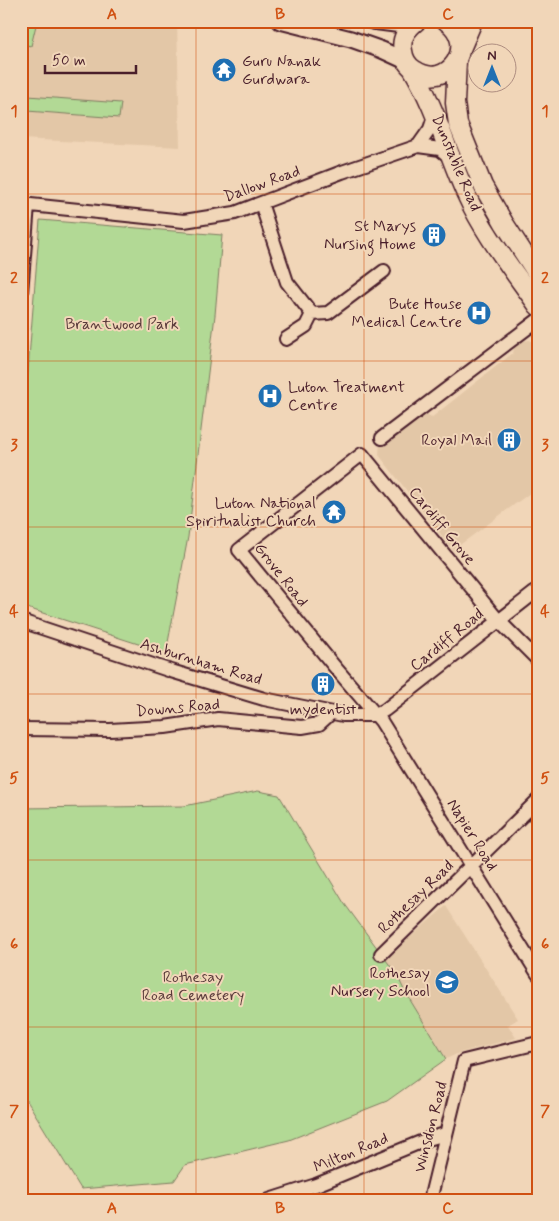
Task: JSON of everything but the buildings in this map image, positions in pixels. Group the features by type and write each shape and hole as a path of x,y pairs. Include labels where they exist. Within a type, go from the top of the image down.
{"highway":[{"path":"446,21 457,32 460,40 459,55"},
{"path":"413,24 403,39 403,54 409,65 419,73 436,75 452,68 472,21"},
{"name":"Dunstable Road","path":"459,55 454,103 458,124 483,186 504,223 536,270"},
{"name":"Dunstable Road","path":"409,65 435,114 466,196 488,234 538,306"}],"main road":[{"path":"280,21 301,24 351,39 382,50 409,65"},
{"path":"372,21 413,24"}],"street":[{"path":"418,146 430,129 435,114"},
{"name":"Dallow Road","path":"24,204 184,221 235,213 342,172 418,146 440,148 451,158"},
{"path":"261,203 287,282 312,314"},
{"path":"21,293 24,204"},
{"path":"312,314 328,313 384,271"},
{"path":"286,339 306,326 312,314"},
{"path":"382,438 538,320"},
{"name":"Cardiff Grove","path":"362,454 498,620 538,660"},
{"name":"Grove Road","path":"362,454 239,550 376,715"},
{"name":"Cardiff Road","path":"376,715 385,710 538,590"},
{"name":"Ashburnham Road","path":"21,621 171,671 264,699 343,715 376,715"},
{"name":"Downs Road","path":"21,729 110,730 165,727 218,719 302,727 319,724 331,713"},
{"name":"Napier Road","path":"376,715 381,720 472,865 538,974"},
{"name":"Rothesay Road","path":"381,954 538,800"},
{"name":"Winsdon Road","path":"430,1200 464,1062 538,1043"},
{"name":"Milton Road","path":"269,1200 316,1185 428,1139 445,1134"}],"shaded area":[{"path":"21,21 177,21 180,147 21,139"},
{"path":"530,340 538,346 538,487 453,550 379,455 380,443 424,410 431,418 513,353 515,345 522,341"},
{"name":"Rothesay Nursery School","path":"446,906 518,1019 508,1025 516,1038 459,1053 446,1059 404,990 397,975 385,959"}],"green space":[{"path":"21,21 37,21 31,46 21,44"},
{"path":"28,96 121,103 119,118 27,111"},
{"name":"Brantwood Park","path":"40,220 222,235 215,315 188,537 166,653 21,606 21,438 24,421"},
{"name":"Rothesay Road Cemetery","path":"258,791 279,795 344,903 397,975 404,990 446,1059 387,1101 289,1140 185,1165 174,1181 81,1189 21,1091 21,808 184,806"}],"place":[{"name":"Guru Nanak Gurdwara","path":"224,70"},
{"name":"St Marys Nursing Home","path":"434,235"},
{"name":"Bute House Medical Centre","path":"479,313"},
{"name":"Luton Treatment Centre","path":"270,396"},
{"name":"Royal Mail","path":"509,440"},
{"name":"Luton National Spiritualist Church","path":"334,512"},
{"name":"mydentist","path":"323,684"},
{"name":"Rothesay Nursery School","path":"447,982"}]}
